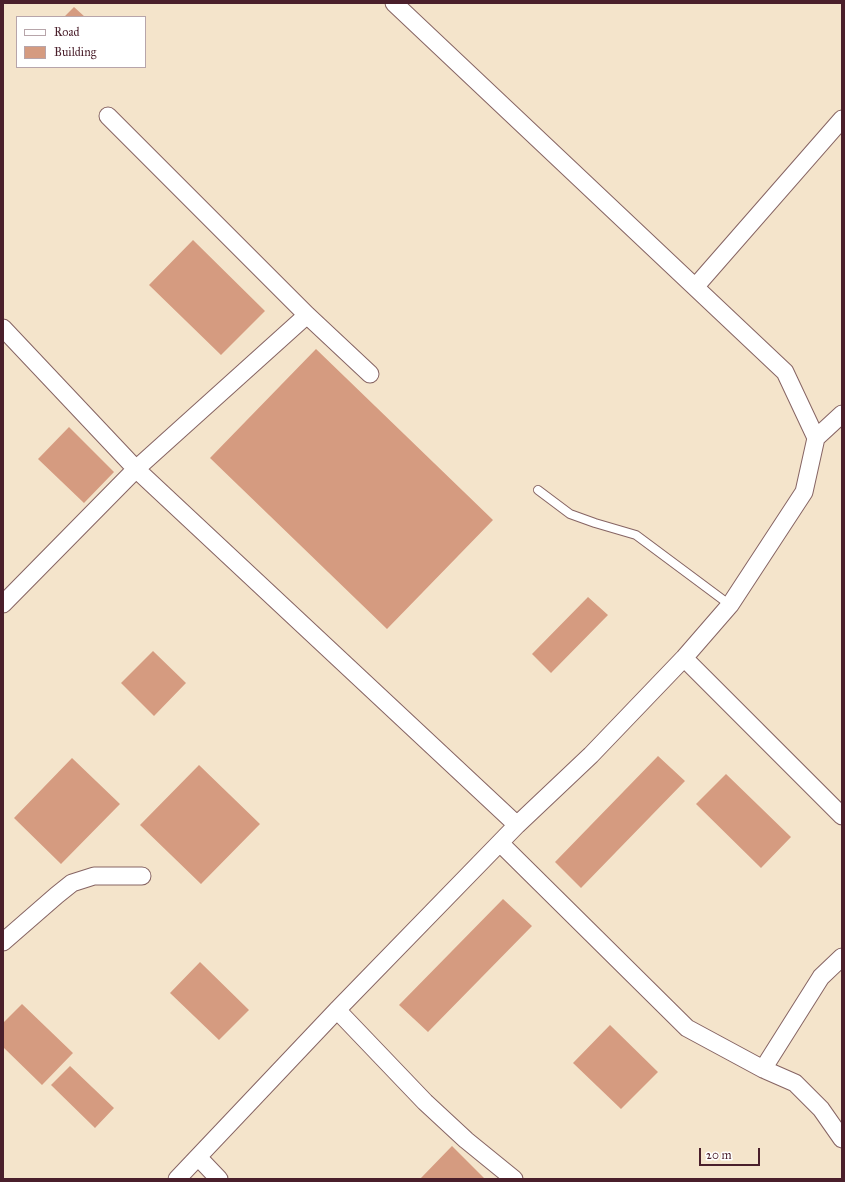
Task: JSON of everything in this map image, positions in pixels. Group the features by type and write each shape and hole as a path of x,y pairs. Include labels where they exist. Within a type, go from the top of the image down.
{"street":[{"path":"394,3 696,286 785,372 816,438"},
{"path":"108,116 307,315 370,374"},
{"path":"696,286 842,119"},
{"path":"3,604 136,469 307,315"},
{"path":"3,328 136,469 517,825"},
{"path":"177,1179 337,1010 517,825 591,755 684,658 730,605 804,492 816,438 842,414"},
{"path":"684,658 842,816"},
{"path":"500,843 687,1028 763,1069 795,1083 821,1109 842,1139"},
{"path":"3,942 56,895 72,883 94,876 142,876"},
{"path":"763,1069 821,977 842,957"},
{"path":"337,1010 425,1102 466,1140 514,1179"},
{"path":"198,1157 219,1179"}],"lane":[{"path":"538,490 570,514 636,535 730,605"}],"building":[{"path":"74,7 84,16 65,16"},
{"path":"193,240 265,311 221,355 149,285"},
{"path":"316,349 493,520 387,629 210,458"},
{"path":"69,427 114,472 84,503 38,459"},
{"path":"588,597 608,615 551,673 532,654"},
{"path":"153,651 186,683 154,716 121,683"},
{"path":"658,756 685,781 581,888 555,862"},
{"path":"72,758 120,804 61,864 14,818"},
{"path":"199,765 260,824 201,884 140,825"},
{"path":"726,774 791,837 761,868 696,804"},
{"path":"503,899 532,926 428,1032 399,1005"},
{"path":"200,962 249,1010 219,1040 170,993"},
{"path":"22,1004 73,1053 42,1085 3,1047 3,1023"},
{"path":"610,1025 658,1072 621,1109 573,1063"},
{"path":"70,1066 114,1108 95,1128 51,1085"},
{"path":"452,1146 485,1179 420,1179"}]}
